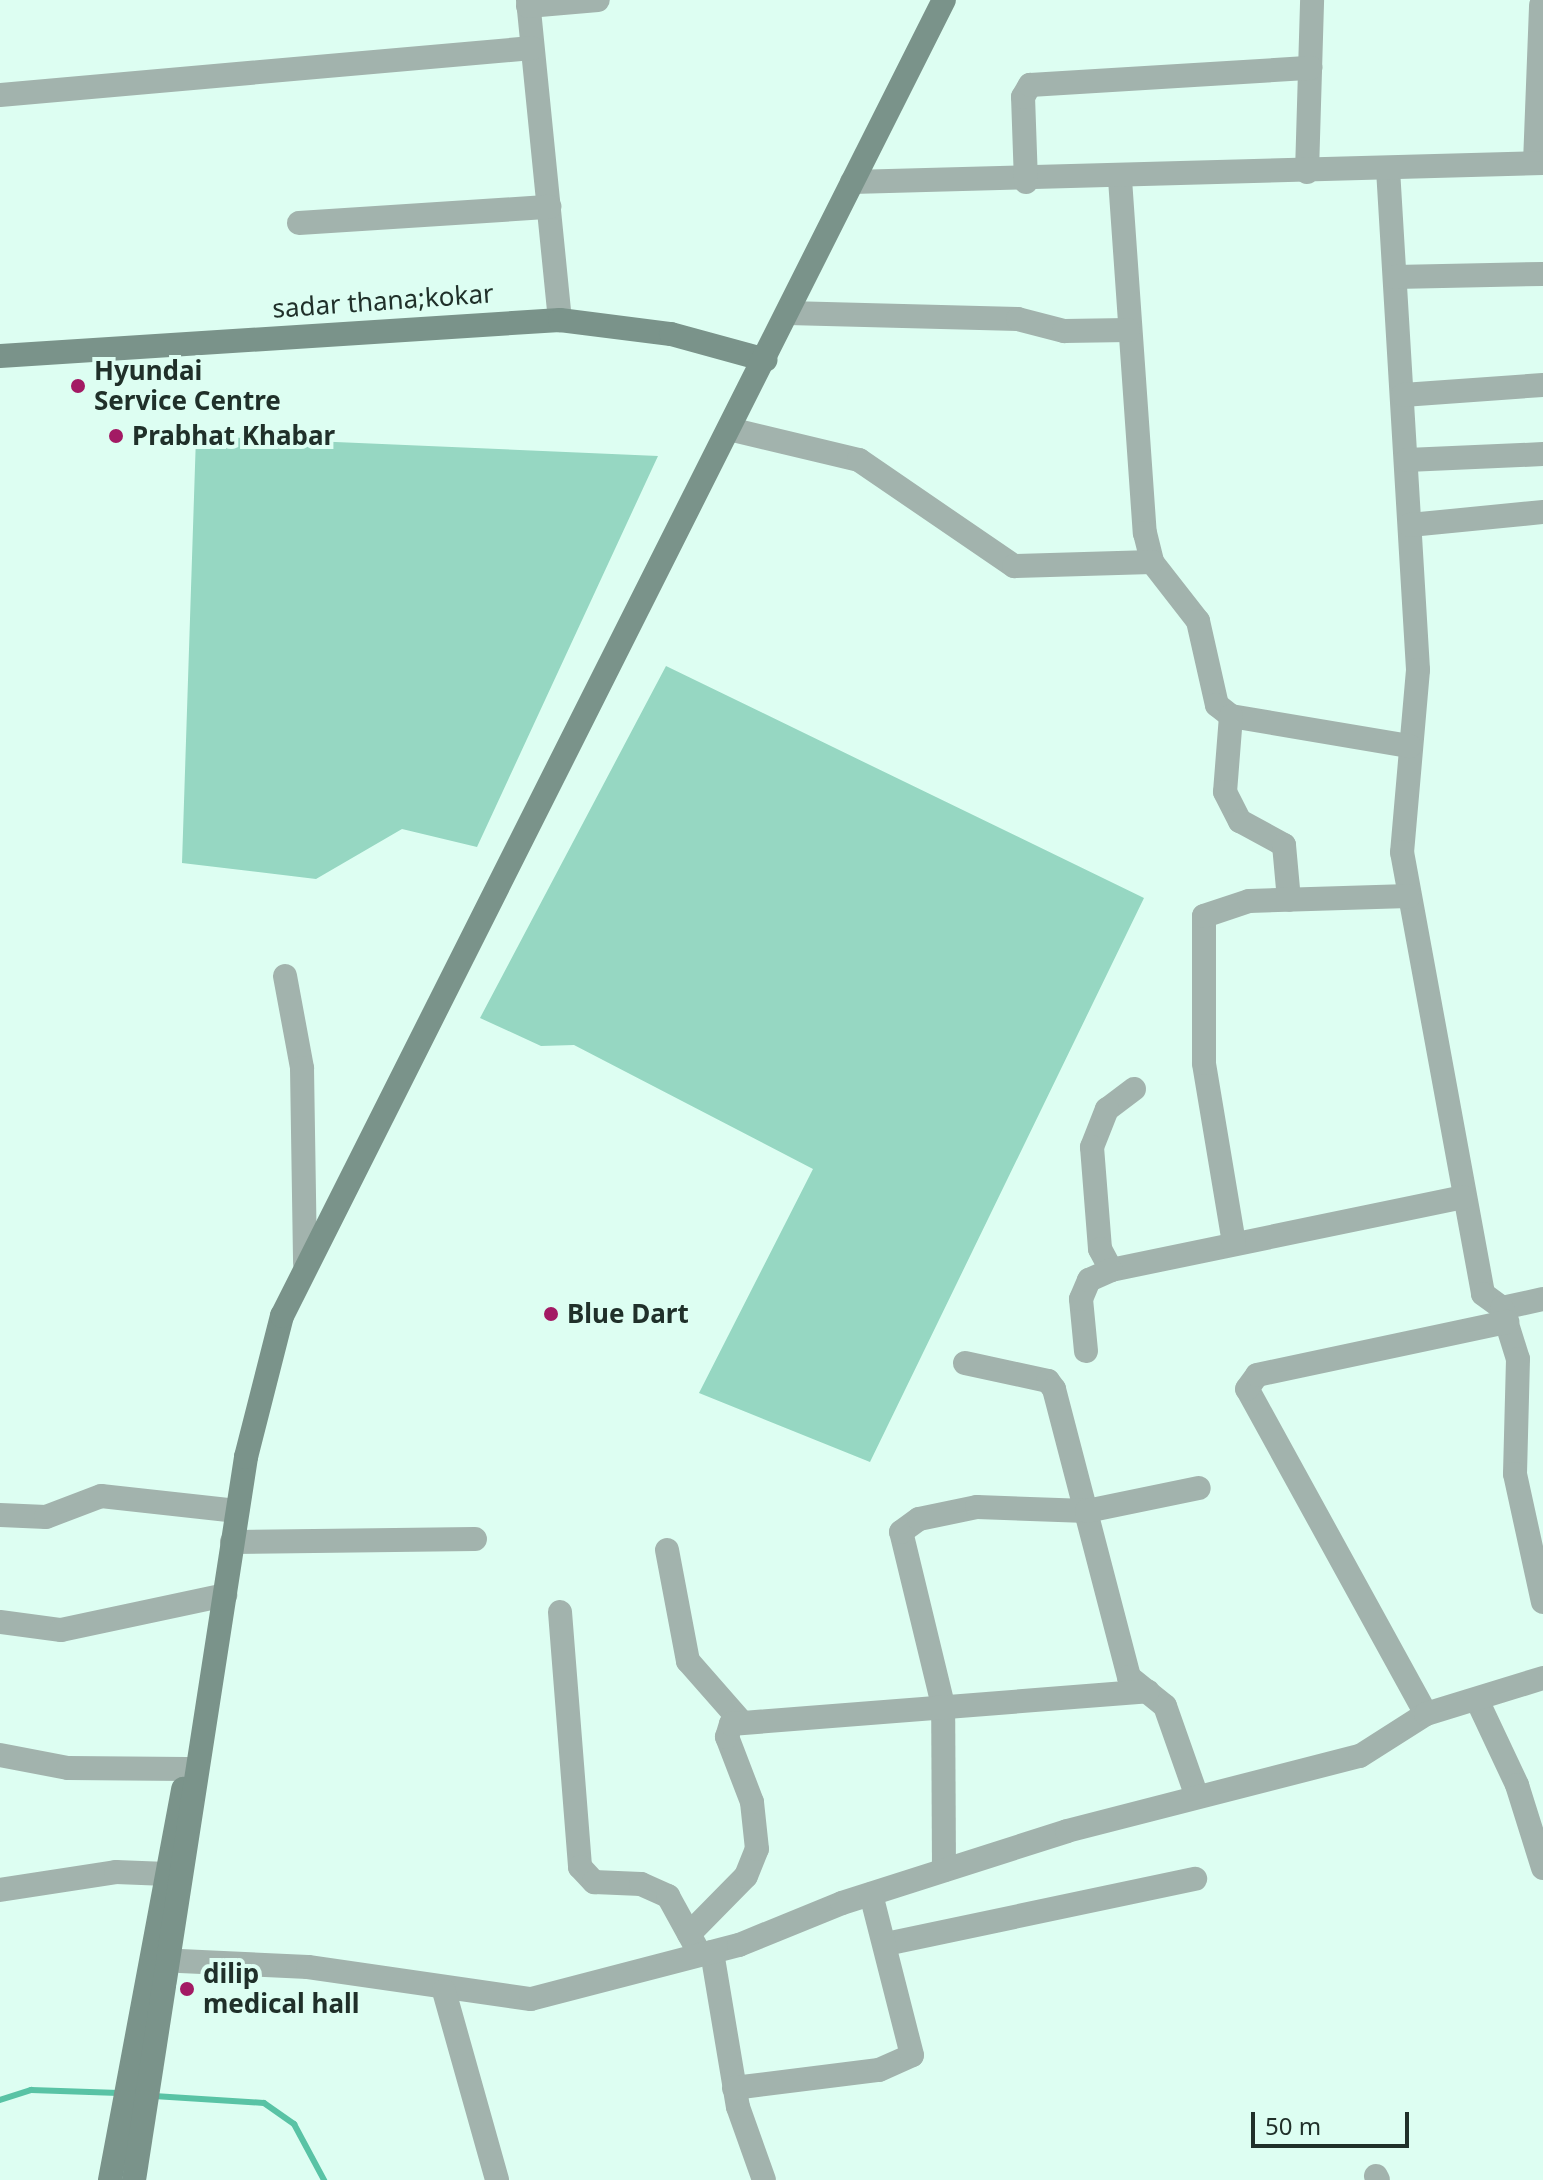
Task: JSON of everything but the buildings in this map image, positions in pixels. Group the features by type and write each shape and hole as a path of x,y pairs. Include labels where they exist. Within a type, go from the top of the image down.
{"main road":[{"path":"122,2180 145,2081 218,1649 237,1511 268,1357 305,1263 766,360 944,0"},
{"name":"sadar thana;kokar","path":"0,356 560,320 671,334 766,360"},
{"path":"145,2081 167,1874 202,1676 218,1649"},
{"path":"145,2081 180,1961 222,1680 218,1649"},
{"path":"110,2180 140,2109"},
{"path":"134,2180 140,2109"},
{"path":"140,2109 144,2180"}],"street":[{"path":"560,320 528,3 598,0"},
{"path":"1307,172 1312,0"},
{"path":"852,182 1026,182 1539,163 1541,5"},
{"path":"0,95 532,48"},
{"path":"1026,182 1023,97 1030,85 1310,68"},
{"path":"1388,169 1418,670 1400,818 1409,896 1483,1294 1505,1315 1518,1359 1515,1474 1543,1602"},
{"path":"1120,179 1128,330 1152,562 1198,621 1210,689 1231,716 1225,792 1240,821 1284,845 1289,900"},
{"path":"299,223 549,207"},
{"path":"1395,277 1543,274"},
{"path":"788,313 1003,318 1064,331 1128,330"},
{"path":"1403,395 1543,385"},
{"path":"729,429 859,460 1014,566 1152,562"},
{"path":"1407,460 1543,454"},
{"path":"1410,525 1543,512"},
{"path":"1231,716 1409,746"},
{"path":"1234,1243 1204,1063 1201,923 1222,905 1409,896"},
{"path":"285,976 302,1068 305,1263"},
{"path":"1111,1270 1100,1249 1092,1147 1107,1109 1134,1089"},
{"path":"1086,1351 1081,1299 1089,1280 1111,1270 1464,1197"},
{"path":"1426,1714 1247,1389 1257,1375 1505,1315 1543,1299"},
{"path":"965,1363 1048,1381 1087,1511 1129,1677 1165,1706 1196,1794"},
{"path":"944,1870 943,1705 901,1532 919,1519 977,1507 1087,1511 1199,1488"},
{"path":"0,1515 46,1517 101,1496 237,1511"},
{"path":"232,1542 475,1539"},
{"path":"667,1550 688,1661 739,1719"},
{"path":"0,1622 61,1630 225,1595"},
{"path":"560,1612 580,1867 594,1882 641,1884 668,1896 701,1948 734,2088 764,2180"},
{"path":"180,1961 308,1967 444,1991 531,1999 1196,1794 1360,1756 1426,1714 1478,1702 1543,1678"},
{"path":"739,1719 1148,1691"},
{"path":"1478,1702 1517,1785 1543,1868"},
{"path":"701,1948 757,1849 752,1802 727,1737 739,1719"},
{"path":"0,1755 68,1768 187,1769"},
{"path":"0,1890 116,1872 167,1874"},
{"path":"886,1944 1195,1879"},
{"path":"734,2088 907,2061 914,2045 871,1894"},
{"path":"444,1991 497,2180"}],"green space":[{"path":"196,436 658,456 477,847 402,829 316,879 182,863"},
{"path":"666,666 1144,898 870,1462 699,1393 813,1169 574,1045 541,1046 480,1018"}],"waterway":[{"path":"0,2100 31,2090 119,2093"},
{"path":"154,2096 264,2103 294,2124 324,2180"}],"place":[{"name":"Hyundai Service Centre","path":"78,386"},
{"name":"Prabhat Khabar","path":"116,436"},
{"name":"Blue Dart","path":"551,1314"},
{"name":"dilip medical hall","path":"187,1989"}]}
